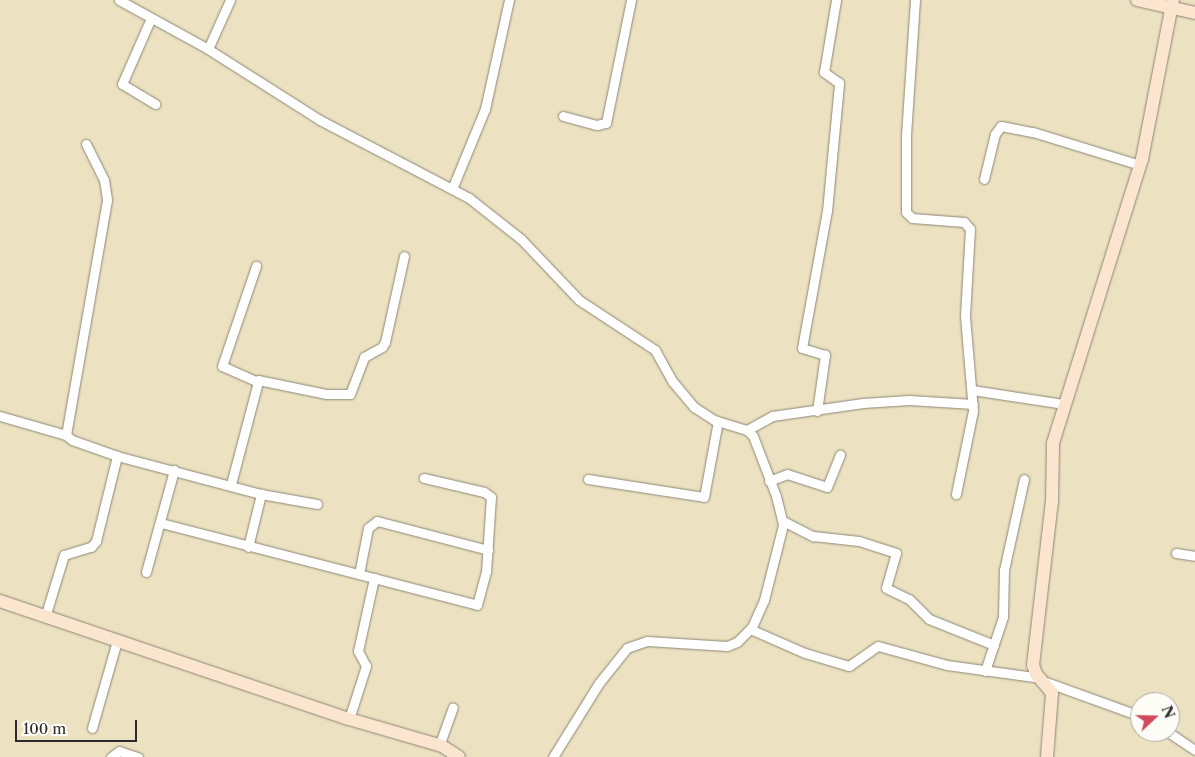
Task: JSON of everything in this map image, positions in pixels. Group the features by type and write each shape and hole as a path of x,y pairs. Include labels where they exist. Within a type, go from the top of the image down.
{"street":[{"path":"119,0 208,49 320,120 452,189 496,217 521,239 579,300 655,350 686,399 702,414 718,422 747,430 753,436 783,521 767,592 750,629 727,646 647,641 627,648 599,683 553,757"},
{"path":"208,49 230,0"},
{"path":"452,189 485,109 509,0"},
{"path":"563,116 597,125 606,123 631,0"},
{"path":"817,411 825,355 802,348 826,211 839,83 824,72 836,0"},
{"path":"915,0 906,136 906,212 912,218 969,225 965,316 973,404 956,494"},
{"path":"1137,0 1172,4 1195,13"},
{"path":"1047,757 1052,693 1033,665 1051,511 1053,443 1063,404 1140,164 1172,4"},
{"path":"151,18 122,84 155,104"},
{"path":"984,179 998,128 1005,125 1140,164"},
{"path":"66,434 106,200 101,173 86,144"},
{"path":"256,266 222,366 225,370 258,380 326,394 350,394 364,356 382,348 386,342 404,256"},
{"path":"231,484 258,380"},
{"path":"972,390 1063,404"},
{"path":"747,430 772,416 898,400 973,404"},
{"path":"0,416 66,434 72,440 117,456 231,484 261,494 317,504"},
{"path":"588,480 704,497 718,422"},
{"path":"769,481 787,474 827,487 840,454"},
{"path":"45,617 64,554 91,547 96,541 117,456"},
{"path":"146,572 174,470"},
{"path":"161,523 248,548 477,605 481,598 488,550 491,504 488,494 424,478"},
{"path":"985,671 1003,617 1004,570 1024,480"},
{"path":"248,548 261,494"},
{"path":"358,574 368,528 377,521 488,550"},
{"path":"783,521 813,536 852,540 896,553 886,588 909,599 929,619 994,645"},
{"path":"1176,553 1195,556"},
{"path":"350,720 366,666 358,651 374,578"},
{"path":"0,601 350,720 440,746 459,757"},
{"path":"750,629 805,653 849,666 878,646 948,665 1043,680 1130,712"},
{"path":"92,728 117,640"},
{"path":"440,746 453,706"},
{"path":"1180,740 1195,750"},
{"path":"111,757 119,752 138,757"}]}
